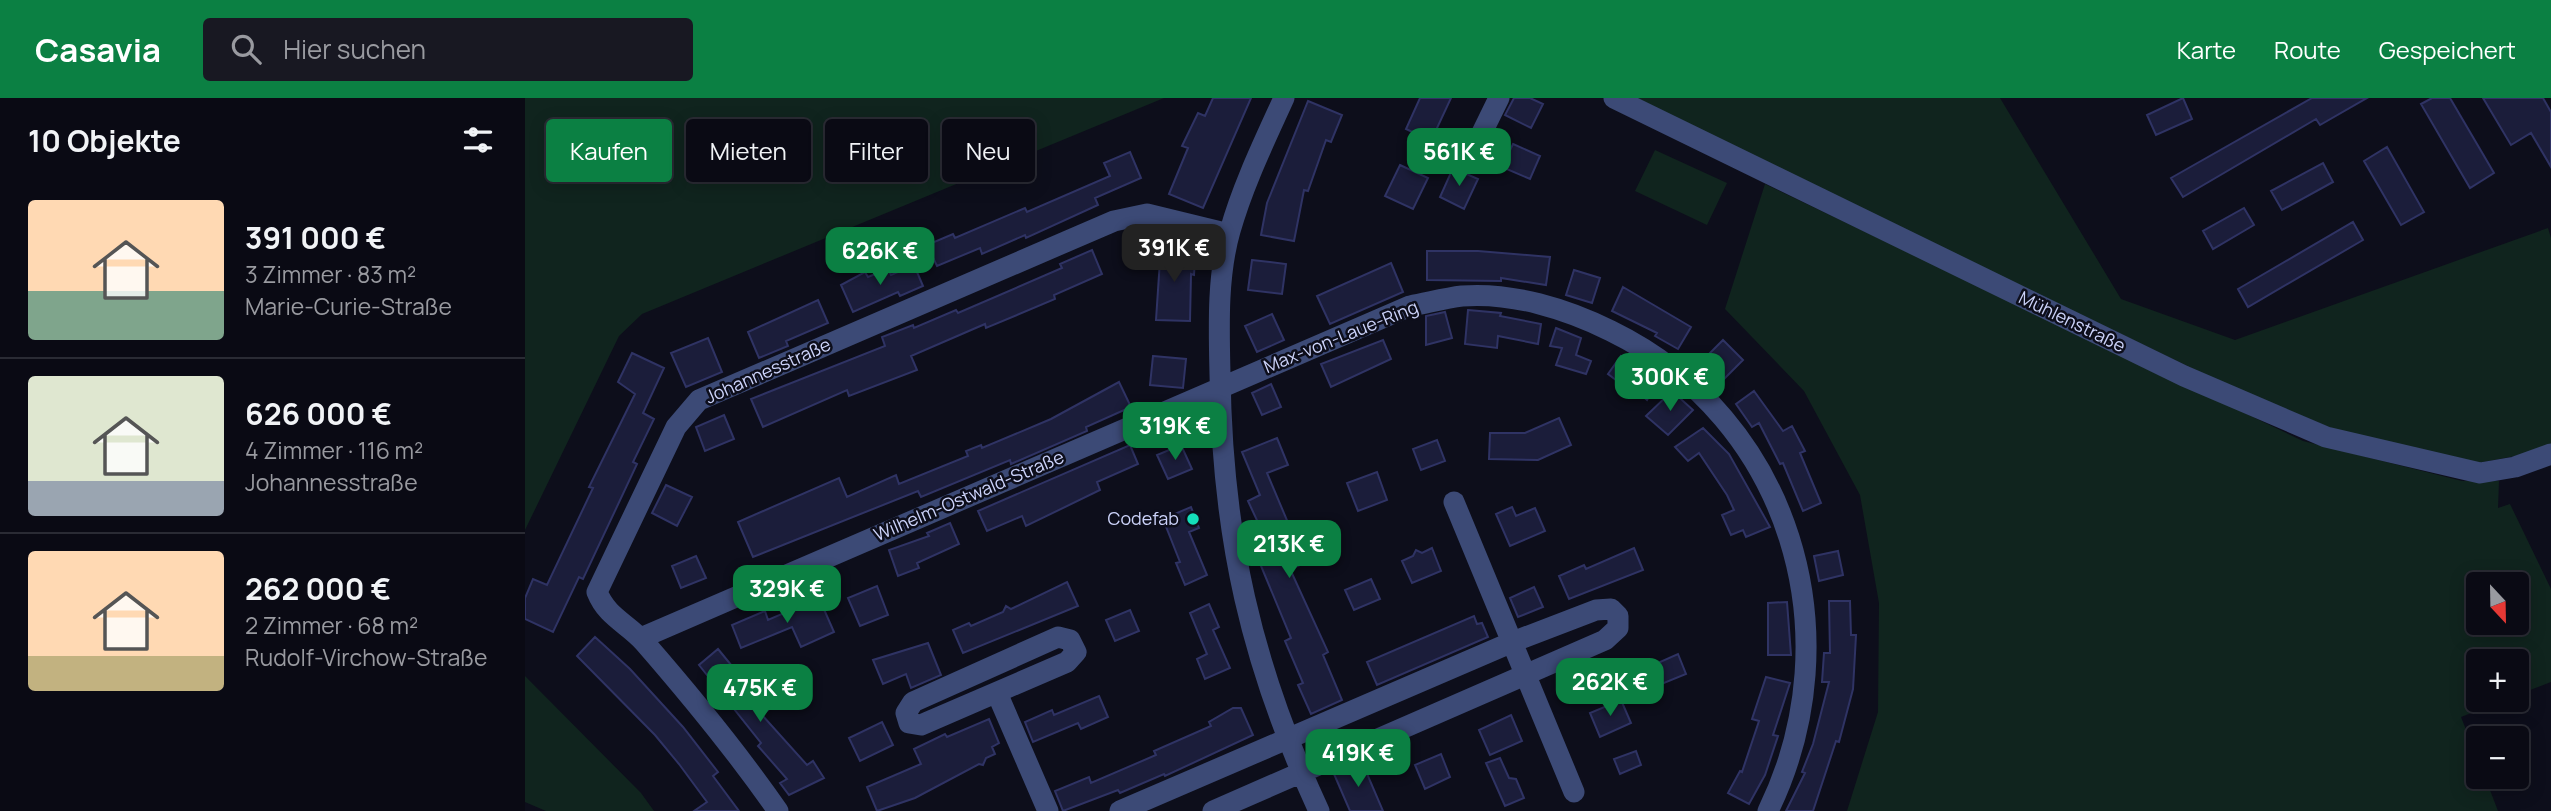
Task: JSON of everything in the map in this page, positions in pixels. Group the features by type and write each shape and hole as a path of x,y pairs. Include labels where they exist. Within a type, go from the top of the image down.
{"street":[{"path":"1284,98 1244,186 1229,234 1219,318 1223,475 1234,557 1263,674 1287,740 1319,811"},
{"path":"1475,147 1499,98"},
{"name":"Mühlenstraße","path":"1614,98 2184,376 2326,437 2480,473 2515,467 2551,454"},
{"name":"Johannesstraße","path":"778,811 714,724 641,638 602,607 597,592 675,427 699,400 1114,221 1147,215 1229,234"},
{"name":"Max-von-Laue-Ring","path":"1220,387 1410,306 1463,296 1516,300 1581,316 1630,341 1673,370 1718,411 1753,458 1780,510 1803,586 1807,670 1796,738 1768,811"},
{"name":"Wilhelm-Ostwald-Straße","path":"641,638 1220,387"},
{"path":"1454,502 1510,643 1574,792"},
{"path":"1121,811 1510,643 1596,610 1611,608 1618,616 1618,628 1605,640 1213,811"},
{"path":"1058,637 1070,640 1076,652 1067,662 997,693 921,725 909,723 906,713 913,702 925,696 1058,637"},
{"path":"997,693 1048,811"}],"green space":[{"path":"525,98 1164,98 1035,151 1035,119 942,119 942,182 961,182 642,314 619,336 525,530"},
{"path":"1630,98 2000,98 2121,299 2235,340 2548,228 2551,238 2551,445 2526,454 2478,463 2336,430 2229,386"},
{"path":"1655,150 1727,183 1707,225 1635,191"},
{"path":"1765,184 2303,441 2462,481 2499,481 2498,508 2510,504 2551,589 2551,682 2529,690 2529,649 2466,649 2466,712 2474,712 2461,717 2466,730 2466,789 2490,789 2498,811 1847,811 1878,712 1879,603 1860,495 1804,391 1725,309"},
{"path":"525,676 641,793 654,811 546,811 525,802"}],"building":[{"path":"1213,98 1251,98 1203,208 1169,194 1188,148 1182,146 1198,113 1205,116"},
{"path":"1420,98 1451,98 1431,141 1406,129"},
{"path":"1514,98 1530,98 1543,104 1531,128 1505,115"},
{"path":"2183,98 2192,119 2156,135 2147,115"},
{"path":"2312,98 2367,98 2320,125 2316,119 2183,197 2171,178"},
{"path":"2432,98 2450,98 2494,173 2470,188 2421,104"},
{"path":"2483,98 2543,98 2551,112 2551,167 2531,133 2511,145"},
{"path":"1308,101 1342,115 1331,142 1326,140 1308,191 1304,190 1294,241 1261,235 1267,203"},
{"path":"1513,144 1540,156 1530,179 1502,167"},
{"path":"2387,147 2424,212 2401,225 2364,161"},
{"path":"1130,152 1141,178 1095,198 1098,205 1026,238 1025,235 982,254 980,248 937,266 927,245 953,234 955,238 1025,208 1027,212 1110,176 1104,163"},
{"path":"2323,163 2333,182 2282,210 2271,191"},
{"path":"1400,165 1428,178 1413,209 1385,196"},
{"path":"1453,168 1478,179 1464,209 1440,197"},
{"path":"2244,208 2254,225 2213,249 2203,231"},
{"path":"2353,222 2363,240 2248,307 2238,289"},
{"path":"1169,240 1181,241 1180,256 1195,259 1194,275 1191,274 1190,321 1156,320 1161,245"},
{"path":"1092,250 1102,274 1054,295 1055,299 986,328 985,324 911,356 917,370 849,396 847,390 763,427 751,399 885,346 882,337 913,325 914,328 956,310 958,313 1062,268 1060,264"},
{"path":"1427,251 1478,251 1550,257 1546,285 1501,278 1501,281 1427,280"},
{"path":"1252,260 1286,264 1282,294 1248,290"},
{"path":"1391,263 1403,292 1330,324 1317,296"},
{"path":"914,265 923,286 900,296 898,292 853,312 841,285 865,272 868,277 888,269 891,275"},
{"path":"1574,270 1600,278 1592,303 1566,295"},
{"path":"1623,287 1691,327 1678,349 1655,336 1657,333 1612,311"},
{"path":"818,300 828,323 786,341 788,346 759,358 748,332"},
{"path":"1468,310 1501,313 1500,316 1541,324 1538,344 1498,336 1497,348 1465,344"},
{"path":"1445,312 1452,338 1426,345 1426,316"},
{"path":"1272,314 1284,340 1257,352 1245,326"},
{"path":"1556,328 1581,338 1576,355 1591,361 1586,374 1556,365 1562,348 1550,346"},
{"path":"708,338 722,372 686,387 671,353"},
{"path":"1383,340 1391,359 1331,387 1321,364"},
{"path":"1723,340 1743,360 1720,383 1700,363"},
{"path":"632,353 664,368 643,413 654,419 633,462 637,464 583,579 579,577 553,632 525,619 525,598 533,579 547,585 593,488 589,487 635,394 618,382"},
{"path":"1153,356 1186,359 1183,388 1150,385"},
{"path":"1621,356 1658,382 1647,400 1630,385 1628,389 1608,374"},
{"path":"1119,382 1131,407 1086,427 1087,431 1011,464 1010,460 921,497 918,491 753,557 738,522 839,478 847,497 896,475 899,484 968,456 966,451 981,445 982,448 1051,419"},
{"path":"1271,384 1281,407 1262,415 1252,393"},
{"path":"1672,391 1693,410 1668,435 1646,416"},
{"path":"1754,391 1783,431 1792,426 1805,451 1800,453 1821,503 1803,511 1783,463 1780,464 1759,423 1752,427 1736,404"},
{"path":"724,415 734,439 705,451 696,427"},
{"path":"1559,418 1571,445 1538,460 1489,459 1490,433 1525,433"},
{"path":"1703,428 1729,454 1770,527 1746,537 1743,530 1731,535 1722,515 1734,510 1727,495 1699,453 1688,461 1675,447"},
{"path":"1277,438 1288,465 1267,473 1305,563 1290,569 1328,652 1323,655 1342,700 1311,714 1298,685 1303,683 1285,641 1291,638 1254,549 1268,544 1248,501 1260,495 1242,452"},
{"path":"1437,440 1445,461 1421,470 1413,449"},
{"path":"1130,445 1138,464 1097,482 1100,490 1026,526 1022,516 987,531 978,511"},
{"path":"1181,445 1192,469 1168,479 1157,455"},
{"path":"1377,472 1387,500 1358,511 1347,483"},
{"path":"666,485 692,497 677,526 652,513"},
{"path":"1191,507 1199,528 1189,532 1207,575 1185,585 1176,563 1180,562 1163,519"},
{"path":"1512,507 1516,516 1535,508 1545,531 1510,546 1496,514"},
{"path":"950,523 959,544 917,563 919,568 898,576 889,550 929,536 927,533"},
{"path":"1432,548 1441,571 1412,583 1402,561 1413,556 1416,550 1422,553"},
{"path":"1634,548 1643,570 1569,599 1559,576 1584,565 1586,569"},
{"path":"1838,551 1843,575 1819,581 1814,556"},
{"path":"696,556 706,578 681,588 672,566"},
{"path":"1371,579 1380,599 1354,610 1345,590"},
{"path":"1067,582 1078,606 963,653 953,630 969,623 971,626 1003,612 1006,606 1011,609"},
{"path":"877,586 888,615 860,626 848,598"},
{"path":"1534,587 1543,607 1518,617 1510,598"},
{"path":"819,598 834,632 801,647 792,627 741,648 732,625 765,611 768,620"},
{"path":"1829,601 1850,601 1851,635 1856,635 1853,689 1839,742 1836,741 1813,811 1786,811 1805,773 1802,772 1813,744 1829,682 1822,682 1824,653 1830,653"},
{"path":"1787,602 1791,655 1768,655 1768,603"},
{"path":"1209,604 1219,627 1213,630 1230,668 1205,679 1197,659 1207,654 1190,613"},
{"path":"1130,610 1139,631 1115,641 1106,620"},
{"path":"1474,616 1477,624 1482,623 1488,637 1377,685 1367,662"},
{"path":"595,637 630,669 683,727 718,772 713,776 739,811 694,811 707,802 679,764 655,735 577,656"},
{"path":"928,643 941,675 911,688 906,674 883,684 873,660"},
{"path":"718,649 768,710 762,715 807,765 813,761 824,778 789,795 780,783 787,779 758,746 761,743 699,665"},
{"path":"1678,654 1686,674 1659,685 1651,666"},
{"path":"1766,677 1790,683 1773,735 1778,736 1765,775 1749,804 1728,793 1740,771 1742,772 1759,721 1752,719"},
{"path":"1099,696 1108,717 1081,729 1078,723 1033,742 1025,722 1052,710 1054,715"},
{"path":"1621,700 1631,723 1600,737 1590,713"},
{"path":"1233,708 1241,708 1253,735 1165,776 1164,774 1120,793 1118,790 1063,811 1055,791 1089,777 1091,783 1156,755 1154,751 1211,726 1209,722"},
{"path":"1511,715 1522,741 1490,755 1479,730"},
{"path":"989,719 999,743 992,747 995,754 986,758 983,765 979,764 915,798 877,811 867,787 921,764 914,749 945,734 947,737"},
{"path":"882,722 893,745 860,761 849,738"},
{"path":"1636,751 1641,765 1620,774 1614,759"},
{"path":"1441,754 1450,777 1425,789 1415,765"},
{"path":"1500,758 1509,778 1516,779 1524,798 1505,806 1486,763"},
{"path":"1362,762 1383,811 1350,811 1334,774"}],"place":[{"name":"Codefab","path":"1193,519"}]}
